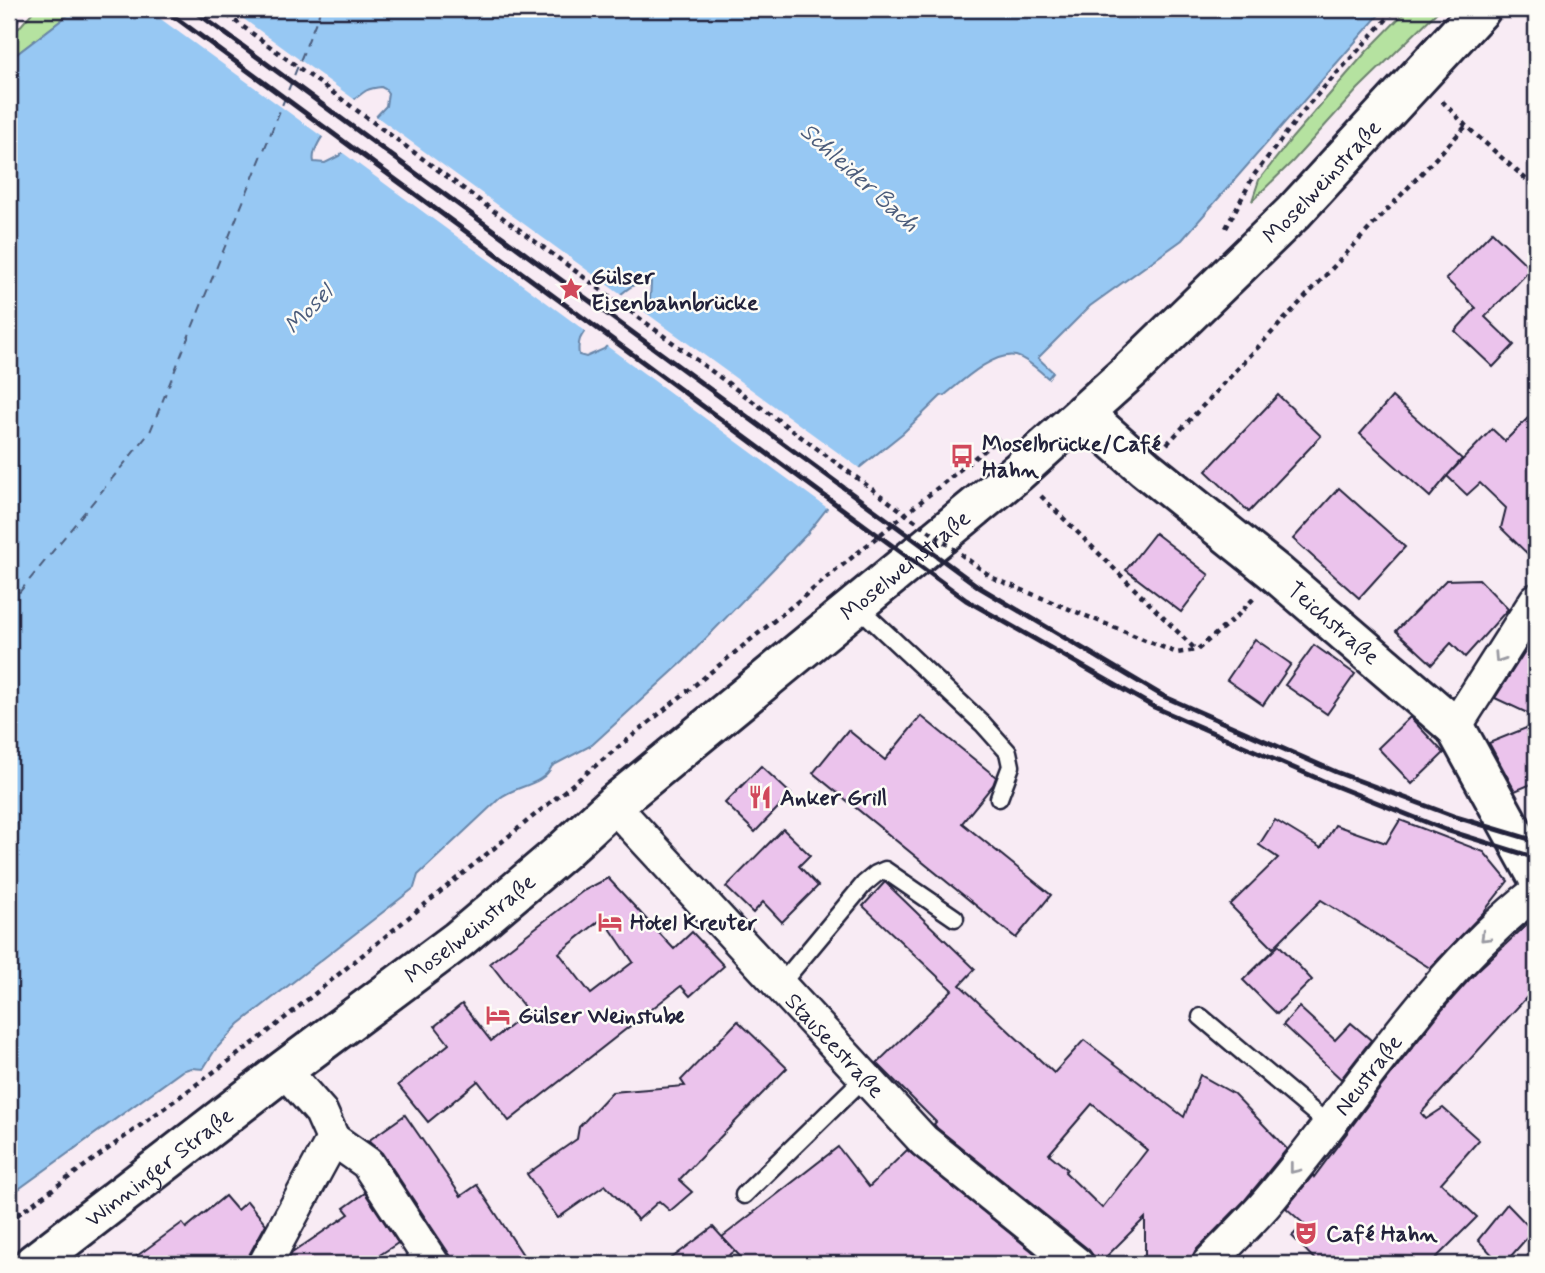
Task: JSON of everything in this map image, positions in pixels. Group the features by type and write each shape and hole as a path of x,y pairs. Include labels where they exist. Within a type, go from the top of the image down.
{"main road":[{"name":"Moselweinstraße","path":"284,1070 458,940 613,805 1018,472 1131,370 1293,213 1481,9"},
{"name":"Teichstraße","path":"1083,413 1145,468 1276,573 1455,727 1536,874"},
{"name":"Winninger Straße","path":"33,1264 284,1070"}],"street":[{"path":"1455,727 1536,600"},
{"name":"Stauseestraße","path":"613,805 924,1141 1077,1264"},
{"name":"Neustraße","path":"1208,1264 1273,1196 1448,972 1516,907 1536,892"},
{"path":"284,1070 321,1112 333,1139 368,1163 433,1264"},
{"path":"265,1264 333,1139"}],"lane":[{"path":"856,605 983,724 1008,752 1011,766 999,798"},
{"path":"780,985 864,884 886,870 955,918"},
{"path":"1201,1017 1329,1125"},
{"path":"744,1195 865,1077"}],"path":[{"path":"219,9 993,578 1178,653 1197,650 1239,614 1259,592"},
{"path":"1226,228 1254,175 1308,105 1396,9"},
{"path":"14,19 23,19"},
{"path":"1420,78 1466,126 1536,188"},
{"path":"1145,468 1466,126"},
{"path":"1041,496 1197,650"},
{"path":"9,1221 259,1039 912,510"}],"green space":[{"path":"35,9 76,9 9,60 9,34 19,28"},
{"path":"1408,9 1440,9 1358,89 1293,161 1252,201 1259,180 1292,138 1367,51"}],"water":[{"path":"76,9 1384,9 1182,240 1090,306 1038,358 1053,372 1048,378 1025,360 1007,356 988,363 941,396 903,433 858,469 806,535 684,661 592,745 552,766 542,778 500,798 418,875 414,888 239,1024 215,1050 203,1069 191,1068 182,1071 9,1196 9,60","holes":["381,87 388,93 386,106 339,156 325,163 314,162 318,145 340,114 366,91","640,282 651,282 650,300 604,349 586,357 579,355 580,339 590,324 616,298"]}],"pier":[{"path":"147,9 230,9 358,102 324,138"},
{"path":"373,114 624,297 588,333 339,150"},
{"path":"638,307 862,470 830,510 604,344"}],"building":[{"path":"1492,232 1531,269 1485,317 1514,345 1493,367 1455,331 1476,308 1446,279"},
{"path":"1278,395 1321,436 1249,512 1206,471"},
{"path":"1392,397 1462,459 1430,497 1360,434"},
{"path":"1536,410 1536,562 1501,528 1506,508 1480,483 1467,495 1447,476 1492,429 1505,441"},
{"path":"1339,488 1405,547 1359,598 1293,539"},
{"path":"1155,533 1209,575 1181,612 1126,570"},
{"path":"1479,579 1508,609 1465,657 1451,643 1432,664 1396,631 1446,580"},
{"path":"1536,634 1536,717 1495,698"},
{"path":"1255,639 1291,664 1263,705 1227,680"},
{"path":"1314,645 1355,674 1327,714 1285,685"},
{"path":"921,716 996,777 993,785 962,823 1051,895 1016,938 813,773 848,730 885,760"},
{"path":"1410,717 1444,753 1412,784 1378,748"},
{"path":"1536,724 1536,782 1515,791 1489,743"},
{"path":"761,766 791,794 755,832 725,803"},
{"path":"1275,820 1321,848 1335,825 1386,843 1400,820 1484,852 1508,881 1482,914 1430,968 1321,900 1273,948 1230,905 1278,858 1259,845"},
{"path":"783,829 810,855 799,866 818,886 782,922 763,902 753,913 726,887"},
{"path":"608,878 674,949 692,932 724,966 690,996 681,986 509,1121 478,1081 428,1122 398,1085 449,1044 435,1026 462,1004 491,1041 528,1012 490,963 583,891","holes":["603,918 633,962 591,994 559,953"]},
{"path":"885,882 975,969 960,985 1054,1073 1084,1040 1184,1117 1200,1075 1234,1094 1287,1149 1245,1200 1195,1251 1190,1264 1145,1264 1145,1218 1099,1264 1095,1263 1089,1250 937,1128 934,1124 936,1122 877,1063 952,990 863,906","holes":["1092,1104 1147,1150 1102,1208 1065,1172 1067,1169 1049,1154"]},
{"path":"1536,916 1536,987 1421,1113 1426,1119 1443,1108 1479,1140 1441,1183 1477,1217 1430,1264 1319,1264 1292,1236 1304,1224 1286,1208 1313,1175 1314,1177 1443,1009 1476,972"},
{"path":"1279,945 1312,980 1277,1014 1243,980"},
{"path":"1299,1007 1335,1040 1351,1023 1371,1040 1341,1079 1283,1025"},
{"path":"738,1021 787,1068 679,1180 692,1192 670,1211 659,1201 638,1220 605,1185 558,1218 527,1174 577,1139 579,1127 612,1092 685,1086 681,1080"},
{"path":"405,1115 461,1196 477,1185 529,1264 456,1264 382,1153 368,1141"},
{"path":"838,1147 869,1187 907,1150 1048,1264 747,1264 722,1237"},
{"path":"365,1193 398,1243 366,1264 286,1264 292,1253 349,1214 344,1208"},
{"path":"225,1196 237,1210 247,1201 266,1224 247,1264 126,1264 182,1223 186,1228"},
{"path":"1507,1204 1533,1231 1504,1264 1501,1264 1478,1240"},
{"path":"713,1227 735,1251 717,1264 664,1264"}],"ferry route":[{"path":"9,605 150,432 321,9"}],"railway":[{"path":"164,9 966,600 1154,707 1328,783 1446,830 1536,858"},
{"path":"192,9 979,587 1163,696 1336,772 1456,817 1536,841"}],"place":[{"name":"Gülser Eisenbahnbrücke","path":"571,289"},
{"name":"Moselbrücke/Café Hahn","path":"962,456"},
{"name":"Anker Grill","path":"760,797"},
{"name":"Hotel Kreuter","path":"610,922"},
{"name":"Gülser Weinstube","path":"498,1015"},
{"name":"Café Hahn","path":"1306,1233"}],"water label":[{"name":"Schleider Bach","path":"860,177"},
{"name":"Mosel","path":"308,309"}]}
